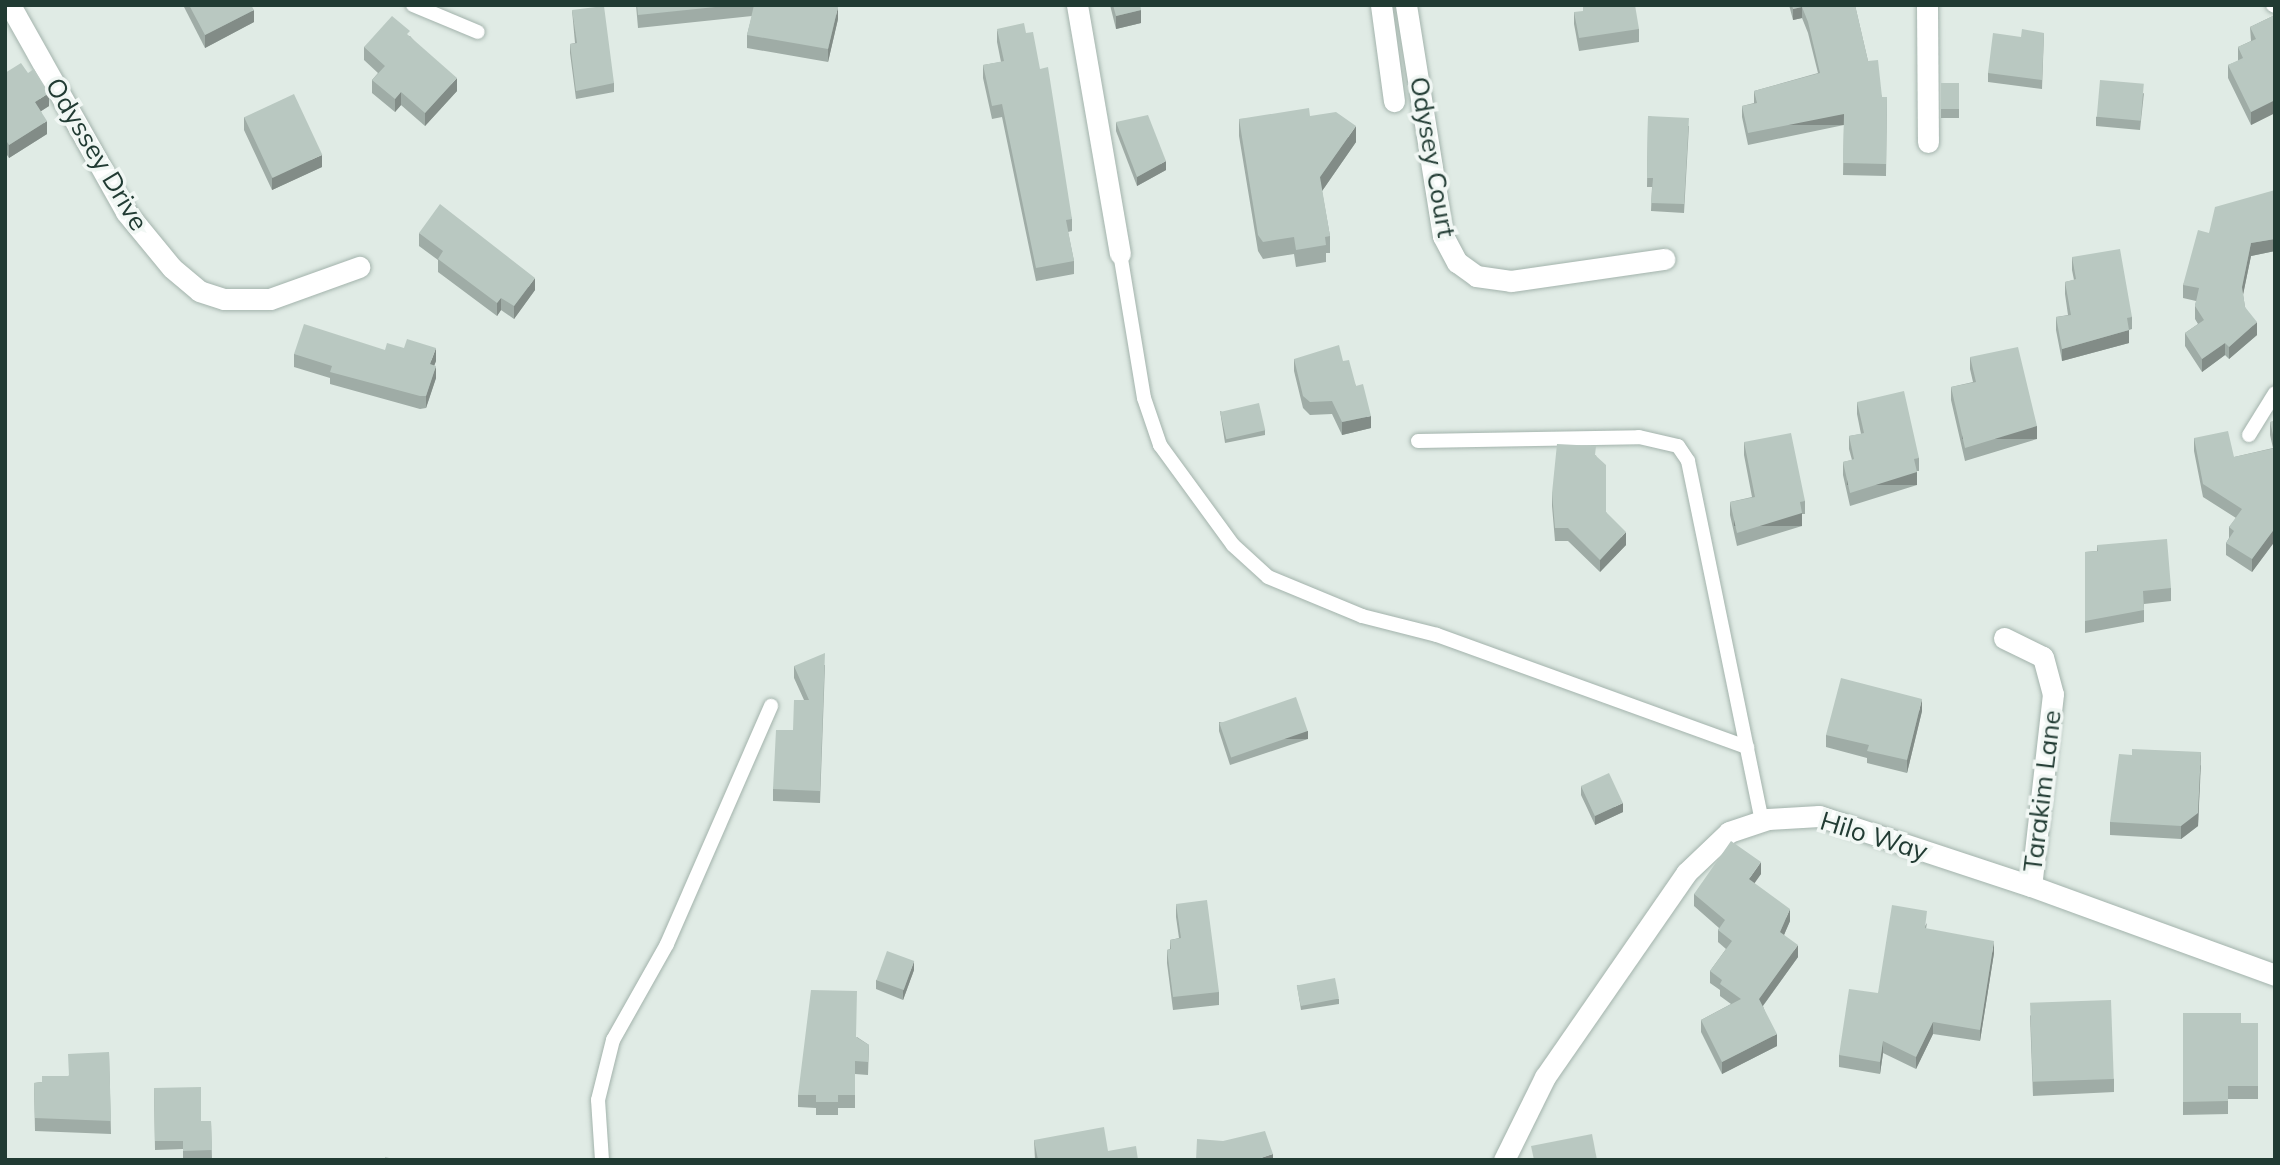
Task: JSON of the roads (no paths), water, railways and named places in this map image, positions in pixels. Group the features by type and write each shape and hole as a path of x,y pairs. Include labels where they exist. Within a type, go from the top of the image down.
{"street":[{"name":"Odyssey Drive","path":"10,5 126,212 172,268 199,291 224,299 270,299 359,267"},
{"path":"1077,5 1120,253"},
{"path":"1381,5 1394,101"},
{"name":"Odysey Court","path":"1406,5 1443,236 1457,262 1476,276 1511,281 1664,259"},
{"path":"1927,5 1928,142"},
{"name":"Tarakim Lane","path":"2004,638 2043,657 2053,694 2031,886"},
{"name":"Hilo Way","path":"1504,1160 1545,1077 1686,873 1729,832 1762,821 1819,816 2031,886 2275,975"}],"lane":[{"path":"413,5 478,32"},
{"path":"1120,253 1144,398 1160,445 1233,545 1268,577 1362,616 1437,635 1747,747"},
{"path":"2249,435 2275,393"},
{"path":"1418,441 1639,437 1678,446 1688,461 1762,821"},
{"path":"602,1160 598,1100 613,1040 667,944 771,706"}]}
